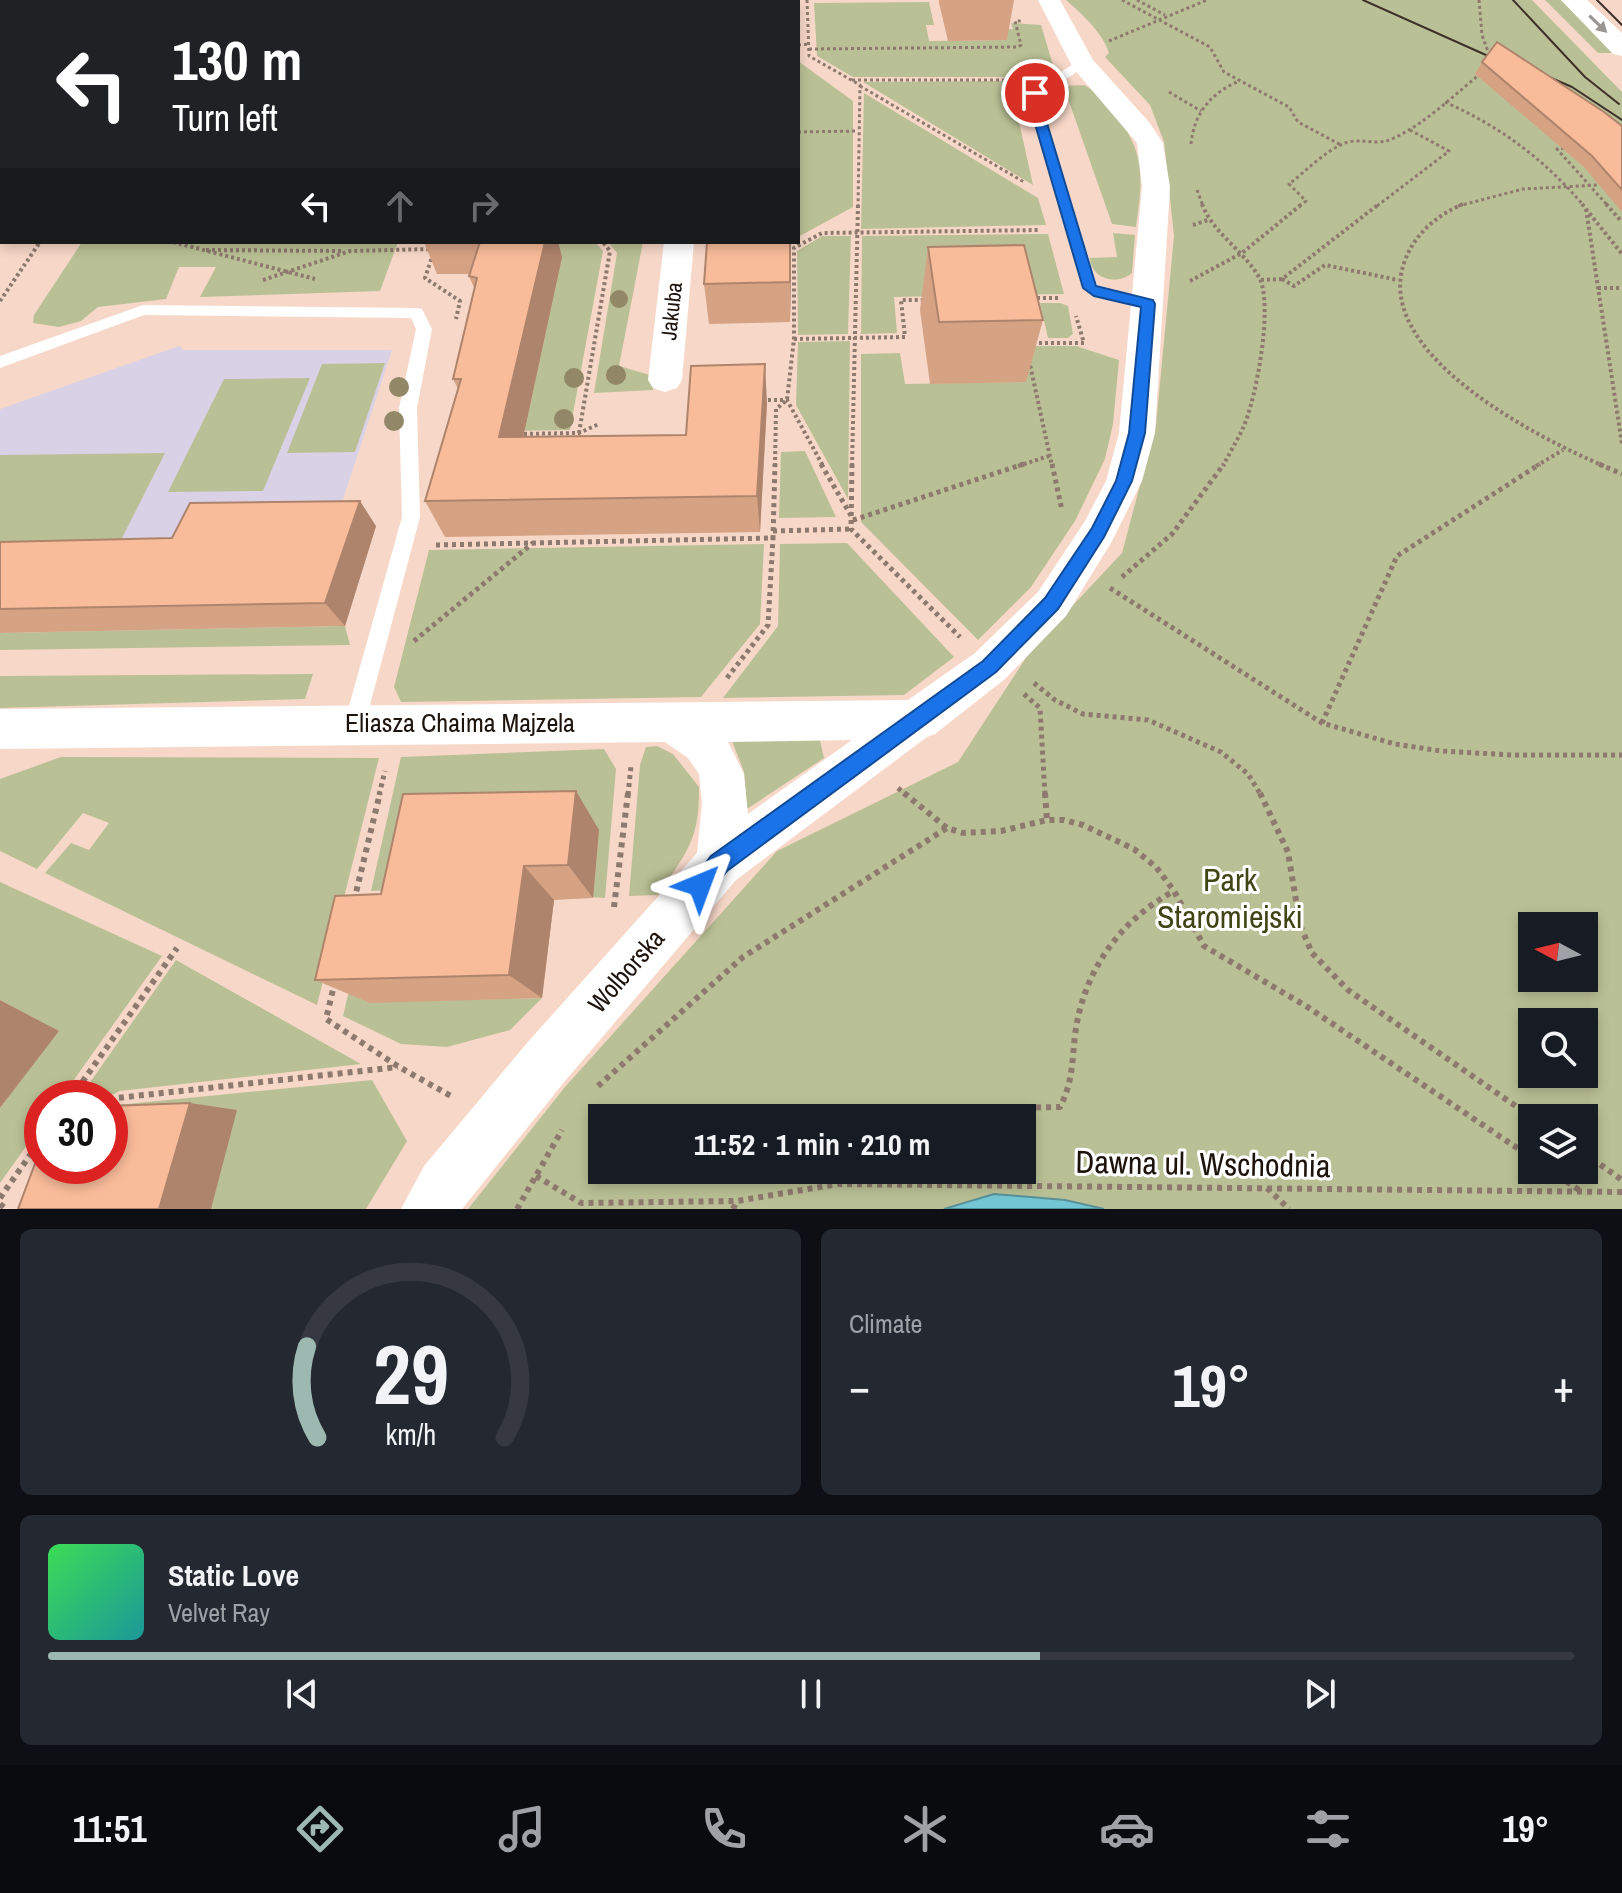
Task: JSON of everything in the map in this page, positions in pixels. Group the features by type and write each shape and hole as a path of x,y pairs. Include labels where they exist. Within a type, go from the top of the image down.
{"main road":[{"path":"1573,0 1622,48"}],"street":[{"name":"Wolborska","path":"430,1209 444,1186 566,1080 719,863 920,720 990,666 1052,604 1087,581 1098,532 1124,481 1137,433 1156,187 1150,143 1078,57 1054,4 1049,0"},
{"name":"Jakuba","path":"665,380 679,244"},
{"name":"Eliasza Chaima Majzela","path":"0,729 920,720"},
{"path":"682,722 706,747 724,775 725,808 719,863"}],"lane":[{"path":"1078,57 1035,93 1034,100 1090,288 1099,293 1148,304"},
{"path":"0,362 143,310 416,313 424,329 408,408 411,517 355,724"}],"path":[{"path":"807,0 809,56 1031,186"},
{"path":"1122,0 1210,47 1224,72 1289,107 1298,122 1341,145"},
{"path":"1137,0 1165,15"},
{"path":"1078,57 1101,51 1102,44 1207,0"},
{"path":"1479,0 1482,35 1492,64"},
{"path":"800,45 1018,47 1021,45 1015,21 1029,21"},
{"path":"1148,304 1242,253 1306,201 1289,184 1341,145 1350,140 1382,144 1408,129 1480,73"},
{"path":"851,80 1017,80"},
{"path":"1191,150 1191,139 1201,111 1213,96 1239,81"},
{"path":"851,529 860,85"},
{"path":"1169,92 1201,111"},
{"path":"1445,102 1516,137 1549,165 1622,254"},
{"path":"1282,279 1449,151 1408,129"},
{"path":"800,132 858,131"},
{"path":"1564,148 1557,149 1622,222"},
{"path":"1599,185 1493,196 1440,215 1412,244 1402,261 1398,280 1409,320 1441,364 1490,405 1564,449 1622,474"},
{"path":"1110,587 1172,534 1188,516 1216,478 1244,427 1257,389 1264,344 1265,309 1261,280 1242,253 1208,220 1197,190"},
{"path":"1586,209 1622,444"},
{"path":"1153,232 1169,232 1208,220"},
{"path":"853,520 788,406 794,339 794,248 822,233 1072,229"},
{"path":"0,301 39,244"},
{"path":"179,244 315,279"},
{"path":"579,433 610,251 605,244"},
{"path":"197,250 350,251"},
{"path":"1261,280 1282,279 1294,286 1325,265 1398,280"},
{"path":"1025,298 1071,298 1090,288"},
{"path":"1598,288 1622,288"},
{"path":"1025,343 1084,343 1071,298"},
{"path":"794,339 905,337 901,300 932,300"},
{"path":"1028,357 1049,456 1087,581 1110,587 1322,723 1395,744 1441,751 1622,755"},
{"path":"756,399 787,400"},
{"path":"682,722 768,625 776,409 787,400"},
{"path":"1322,723 1397,556 1564,449"},
{"path":"853,520 1049,456"},
{"path":"451,545 851,529 990,666"},
{"path":"424,632 533,543"},
{"path":"1047,820 1040,708 1023,692 1031,680 1055,700 1083,714 1148,720 1221,752 1248,774 1262,796 1288,852 1300,925 1312,953 1348,990 1518,1108"},
{"path":"863,760 947,828 963,833 1001,831 1047,820 1083,825 1134,849 1156,867 1174,891 1204,946 1306,1006 1518,1149"},
{"path":"612,921 631,763"},
{"path":"566,1080 743,957 947,828"},
{"path":"1036,1107 1060,1107 1071,1089 1076,1072 1075,1038 1081,999 1099,959 1128,924 1161,897 1174,891"},
{"path":"84,1080 177,948"},
{"path":"128,1097 399,1067"},
{"path":"517,1209 567,1121"},
{"path":"1598,1163 1622,1180"},
{"path":"0,1198 24,1164"},
{"name":"Dawna ul. Wschodnia","path":"536,1176 581,1203 735,1205 838,1184 1622,1192"},
{"path":"1571,1184 1581,1191"},
{"path":"1267,1188 1289,1209"},
{"path":"0,1204 6,1209"}],"shaded area":[{"path":"179,346 183,350 392,350 334,527 376,526 345,626 0,633 0,409"}],"green space":[{"name":"Park Staromiejski","path":"1066,0 1532,0 1622,92 1622,1209 468,1209 565,1087 777,851 958,762 1031,650 1122,553 1156,425 1174,236 1164,142 1150,105 1105,57 1109,53 1091,24"},
{"path":"1545,0 1561,0 1614,53 1598,53"},
{"path":"929,2 934,25 926,25 929,41 1007,40 1005,29 1013,29 1011,23 1041,25 1053,65 1012,77 853,77 817,56 814,3"},
{"path":"800,62 853,101 853,207 800,236"},
{"path":"1010,81 1033,185 863,82"},
{"path":"1084,85 1099,96 1122,124 1136,151 1140,194 1136,227 1112,224 1066,93 1048,94 1062,86"},
{"path":"864,93 1038,198 1046,225 861,229"},
{"path":"1113,233 1135,235 1132,273 1112,280 1095,271 1090,258 1117,257"},
{"path":"1048,234 1064,294 894,297 897,333 861,334 862,236"},
{"path":"822,236 851,236 848,334 798,335 797,251"},
{"path":"81,244 397,244 380,291 200,297 216,267 179,267 166,299 98,307 81,321 59,327 33,323 34,315"},
{"path":"506,244 597,244 603,251 570,430 452,432"},
{"path":"610,244 643,244 619,366 650,375 654,382 653,390 594,393 617,253"},
{"path":"1040,303 1068,306 1073,334 1068,338 1048,338"},
{"path":"850,341 848,499 796,405 798,342"},
{"path":"1018,346 1076,346 1119,360 1113,424 1105,459 1075,521 1031,587 978,640 861,522 861,354 900,353 905,384 1025,382"},
{"path":"385,363 355,452 287,453 322,364"},
{"path":"310,378 263,491 168,492 224,379"},
{"path":"805,451 836,517 779,518 781,452"},
{"path":"165,453 118,546 0,548 0,455"},
{"path":"847,543 954,657 904,695 723,698 778,626 780,544"},
{"path":"764,544 760,624 701,697 401,702 394,687 429,550"},
{"path":"345,626 350,645 0,650 0,633"},
{"path":"313,674 305,699 0,708 0,676"},
{"path":"819,736 824,758 747,809 744,772 732,741"},
{"path":"657,746 673,754 699,787 697,820 684,856 658,895 629,896 640,765 646,747"},
{"path":"604,749 616,769 605,898 432,888 371,891 401,757"},
{"path":"61,757 379,758 317,1005 45,873 71,843 89,850 109,823 83,813 37,869 0,851 0,779"},
{"path":"0,882 162,956 74,1080 24,1080 24,1149 0,1183 0,1108 58,1031 0,1000"},
{"path":"368,910 370,1002 542,998 510,1030 447,1047 401,1044 343,1016"},
{"path":"176,960 361,1064 128,1090 128,1080 92,1080"},
{"path":"372,1080 407,1141 366,1209 211,1209 128,1129 128,1104"}],"water":[{"path":"994,1194 1065,1200 1104,1209 944,1209"}],"building":[{"path":"1497,42 1622,126 1622,190 1592,156 1482,62"},
{"path":"479,244 545,244 499,437 686,435 691,366 765,364 757,496 425,501 461,379 453,379 477,278 469,276"},
{"path":"707,244 790,244 790,282 704,284"},
{"path":"1024,245 1043,320 939,322 928,247"},
{"path":"360,501 325,603 0,609 0,542 172,538 190,503"},
{"path":"576,791 568,865 524,866 509,975 315,980 335,896 381,894 403,794"},
{"path":"190,1103 159,1209 18,1209 27,1184 128,1184 128,1105"}],"tram line":[{"path":"1363,0 1506,64"},
{"path":"1513,0 1585,77 1619,104"},
{"path":"1597,0 1622,25"},
{"path":"1533,70 1572,87 1622,120"}],"route":[{"path":"700,885 719,863 920,720 990,666 1052,604 1098,532 1124,481 1137,433 1148,304 1099,293 1090,288 1034,100 1035,93"}]}
